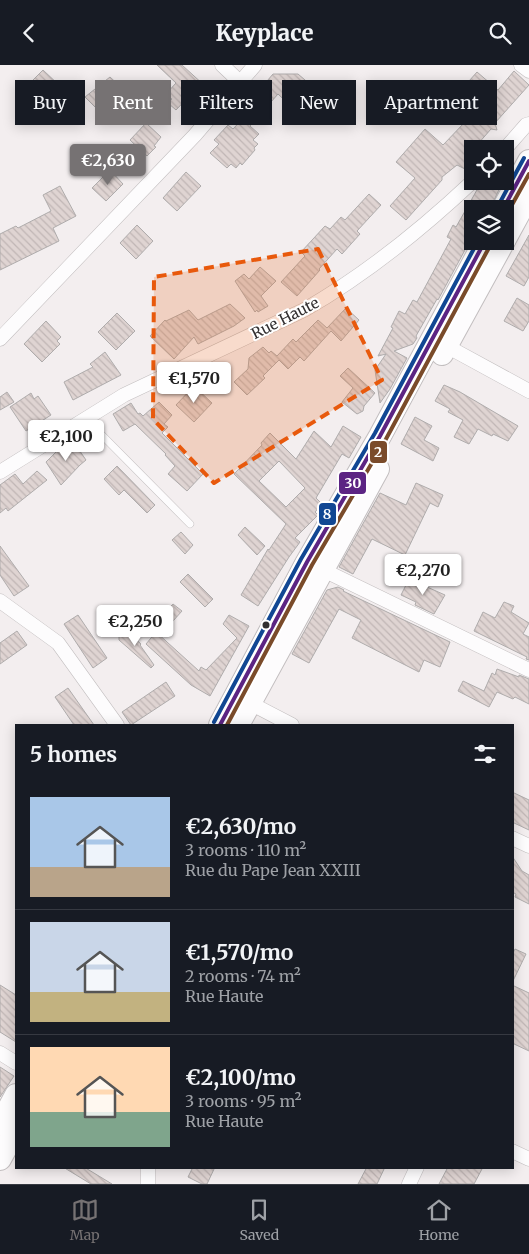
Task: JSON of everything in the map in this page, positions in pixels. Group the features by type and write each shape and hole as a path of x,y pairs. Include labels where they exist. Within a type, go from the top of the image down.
{"main road":[{"path":"508,200 528,163"},
{"path":"514,222 529,195"},
{"path":"439,342 481,250"},
{"path":"221,724 243,699 439,342 498,250"},
{"path":"238,724 243,699"},
{"path":"0,1125 15,1097"},
{"path":"0,1159 15,1131"}],"street":[{"path":"222,65 238,80"},
{"path":"243,80 255,65"},
{"path":"521,65 529,71"},
{"path":"513,140 529,124"},
{"path":"0,339 157,176 203,125"},
{"path":"514,155 528,163"},
{"name":"Rue Haute","path":"0,472 124,395 304,311 321,301 397,246 464,189"},
{"path":"439,342 529,391"},
{"path":"316,566 529,670"},
{"path":"0,601 58,643 116,724"},
{"path":"243,699 290,724"},
{"path":"514,839 529,846"},
{"path":"0,1053 15,1062"},
{"path":"514,1152 529,1159"},
{"path":"148,1169 148,1184"},
{"path":"409,1184 416,1169"}],"lane":[{"path":"86,419 190,524"}],"highlighted area":[{"path":"318,249 382,380 214,483 153,419 154,277"}],"building":[{"path":"157,65 182,65 198,80 181,80 181,105 176,110 171,106 171,88 176,83"},
{"path":"43,70 54,80 33,80"},
{"path":"514,71 529,85 497,121 498,90"},
{"path":"477,72 486,80 470,80"},
{"path":"273,74 298,74 305,80 282,80 282,98 278,94 272,101 272,80 268,80"},
{"path":"95,89 95,107 85,97"},
{"path":"144,125 148,125 161,137 154,146 156,147 147,156 130,140"},
{"path":"228,125 233,129 237,125 251,125 259,134 253,140 258,144 242,165 240,163 236,168 231,164 227,168 210,153 219,144 214,140"},
{"path":"462,125 496,125 497,130 491,129 481,140 464,140 464,168 457,165 442,177 442,180 406,220 390,206 415,178 396,162 425,129 443,145"},
{"path":"110,170 123,184 106,201 92,188"},
{"path":"186,172 201,186 177,211 163,198"},
{"path":"60,186 76,216 53,228 59,241 0,270 0,234 16,226 18,228 51,211 43,195"},
{"path":"477,190 499,190 494,200 471,200"},
{"path":"369,194 381,205 357,231 360,234 342,254 337,249 297,296 281,282 305,256 301,252 325,226 330,229 341,217 345,220"},
{"path":"464,213 465,250 413,344 394,351 407,358 380,403 375,370 386,354 378,356 393,328 391,327 399,311 405,314 413,300 417,302 451,239 447,237 453,225 456,227"},
{"path":"137,225 153,241 136,259 120,243"},
{"path":"529,235 529,277 524,286 506,276"},
{"path":"260,267 276,281 261,296 268,306 255,312 235,281 244,274 249,279"},
{"path":"517,298 529,305 529,321 523,331 504,321"},
{"path":"230,304 245,318 234,326 198,344 194,337 174,359 150,336 165,320 189,310 198,320"},
{"path":"346,308 359,320 341,341 331,331 304,361 300,357 288,369 279,360 263,376 265,378 247,395 234,382 248,369 249,358 263,347 269,353 271,351 277,356 293,339 296,342 318,320 327,328"},
{"path":"117,313 135,331 116,350 98,332"},
{"path":"46,321 61,337 57,341 60,344 42,362 24,344"},
{"path":"105,352 121,375 73,400 64,382 93,367 90,364"},
{"path":"348,368 375,393 364,406 363,411 357,414 342,402 353,388 340,376"},
{"path":"444,385 460,392 518,426 508,441 478,429 469,444 454,437 463,420 448,412 450,409 435,401"},
{"path":"194,386 212,403 194,422 176,405"},
{"path":"7,392 14,402 0,410 0,397"},
{"path":"31,393 34,399 38,396 51,415 26,431 10,407"},
{"path":"159,402 172,415 164,424 168,427 162,433 203,474 187,491 168,474 175,466 166,454 135,424 123,431 113,414 131,403 138,414 140,413 143,416"},
{"path":"415,417 432,426 424,440 439,448 433,461 401,444"},
{"path":"343,426 361,437 349,458 342,454 316,498 322,504 315,512 318,515 295,538 300,542 258,606 241,595 268,549 286,524 234,474 262,445 261,443 270,433 296,459 314,431 331,447","holes":["279,461 305,488 286,507 259,481"]},
{"path":"73,441 86,460 61,485 46,462 57,451"},
{"path":"117,466 155,505 147,513 124,490 119,495 104,479"},
{"path":"37,471 47,480 8,511 6,508 0,513 0,485 15,474 23,484"},
{"path":"416,483 443,495 438,507 430,503 405,555 372,539 353,574 339,567 380,493 406,505"},
{"path":"245,527 265,546 257,555 238,535"},
{"path":"181,532 193,545 185,554 172,540"},
{"path":"0,546 29,586 14,596 0,575"},
{"path":"188,574 213,599 205,607 180,582"},
{"path":"409,579 445,595 434,614 415,605 416,602 401,595"},
{"path":"338,587 450,642 440,667 424,660 419,672 352,638 361,620 339,609 309,663 292,654 327,590"},
{"path":"504,602 514,606 511,612 529,623 523,634 529,637 529,660 526,659 527,657 474,631 483,612 495,618"},
{"path":"173,604 182,611 164,631 155,623"},
{"path":"78,615 107,658 93,668 64,624"},
{"path":"229,615 249,626 210,696 191,685 146,644 156,632 199,671 201,667 206,670 237,638 223,624"},
{"path":"124,629 141,644 154,665 151,668 119,640 119,635"},
{"path":"17,631 27,645 0,664 0,643"},
{"path":"497,669 529,679 529,704 515,697 513,699 497,692 489,707 458,691 463,681 484,691 492,673 495,675"},
{"path":"166,682 175,696 133,724 130,724 122,712"},
{"path":"68,688 93,724 73,724 55,697"},
{"path":"514,793 529,800 529,830 514,823"},
{"path":"514,859 522,871 529,875 529,904 515,897 516,894 514,893"},
{"path":"515,949 526,954 514,979"},
{"path":"0,985 15,994 15,1041 0,1032"},
{"path":"514,986 529,993 529,1051 514,1044"},
{"path":"0,1067 14,1076 0,1097"},
{"path":"66,1169 87,1169 112,1184 91,1184"},
{"path":"192,1169 214,1169 207,1184 202,1184 188,1177"},
{"path":"366,1169 384,1169 377,1184 358,1184"},
{"path":"447,1169 482,1169 474,1184 439,1184"}],"transit line":[{"name":"8","path":"501,200 524,158"},
{"name":"30","path":"508,200 529,161"},
{"name":"2","path":"514,201 529,174"},
{"name":"8","path":"214,722 301,559 375,433 473,250"},
{"name":"30","path":"221,724 307,562 380,436 480,250"},
{"name":"2","path":"228,724 312,565 386,439 488,250"}]}
